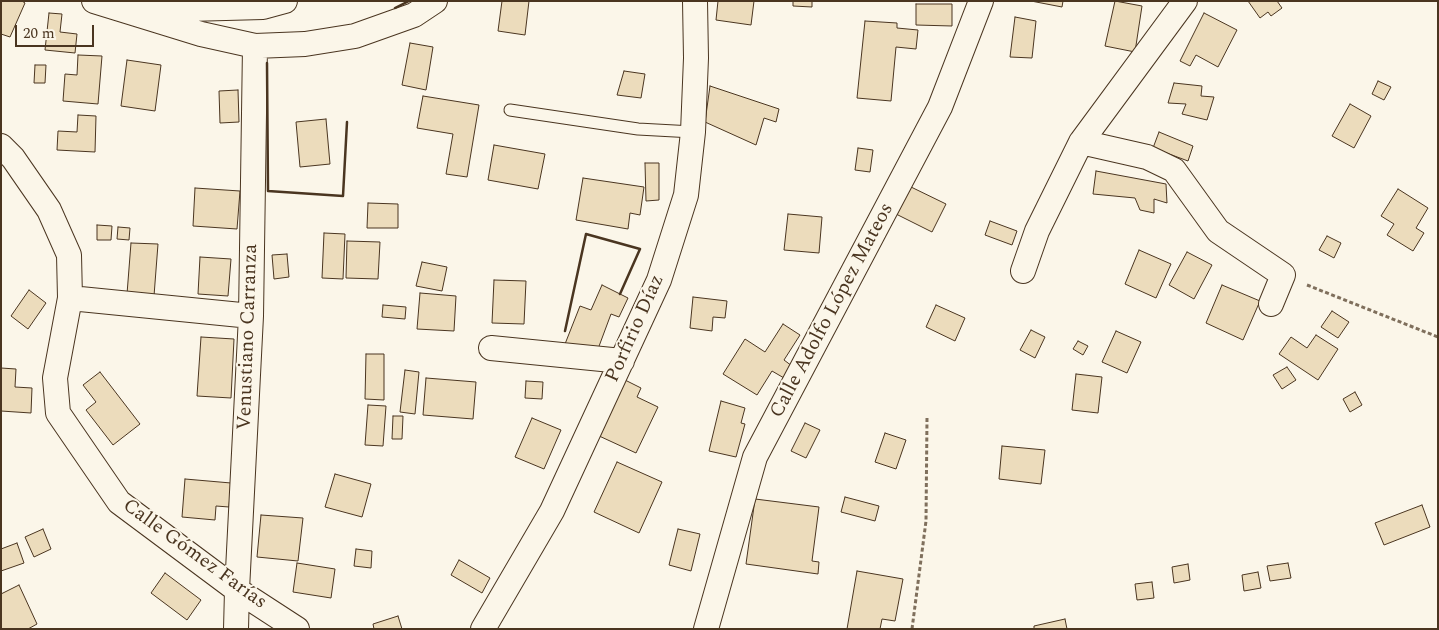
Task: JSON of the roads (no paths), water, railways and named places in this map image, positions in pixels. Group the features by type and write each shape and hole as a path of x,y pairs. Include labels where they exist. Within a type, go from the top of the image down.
{"street":[{"path":"103,4 188,9 263,7 284,1"},
{"path":"103,4 202,34 255,46 305,44 355,36 414,15 435,1"},
{"name":"Porfirio Díaz","path":"483,629 552,511 658,280 686,195 696,58 696,1"},
{"name":"Calle Adolfo López Mateos","path":"706,629 755,457 940,107 981,1"},
{"path":"1024,272 1037,231 1081,142 1185,1"},
{"name":"Venustiano Carranza","path":"236,629 251,316 255,46"},
{"path":"1081,142 1147,157 1174,170 1218,231 1283,276 1271,304"},
{"name":"Calle Gómez Farías","path":"1,146 13,158 49,210 69,255 70,298 55,378 58,412 119,502 237,590 297,629"},
{"path":"70,298 251,316"},
{"path":"491,348 622,361"}],"lane":[{"path":"510,110 638,129 692,132"}]}
